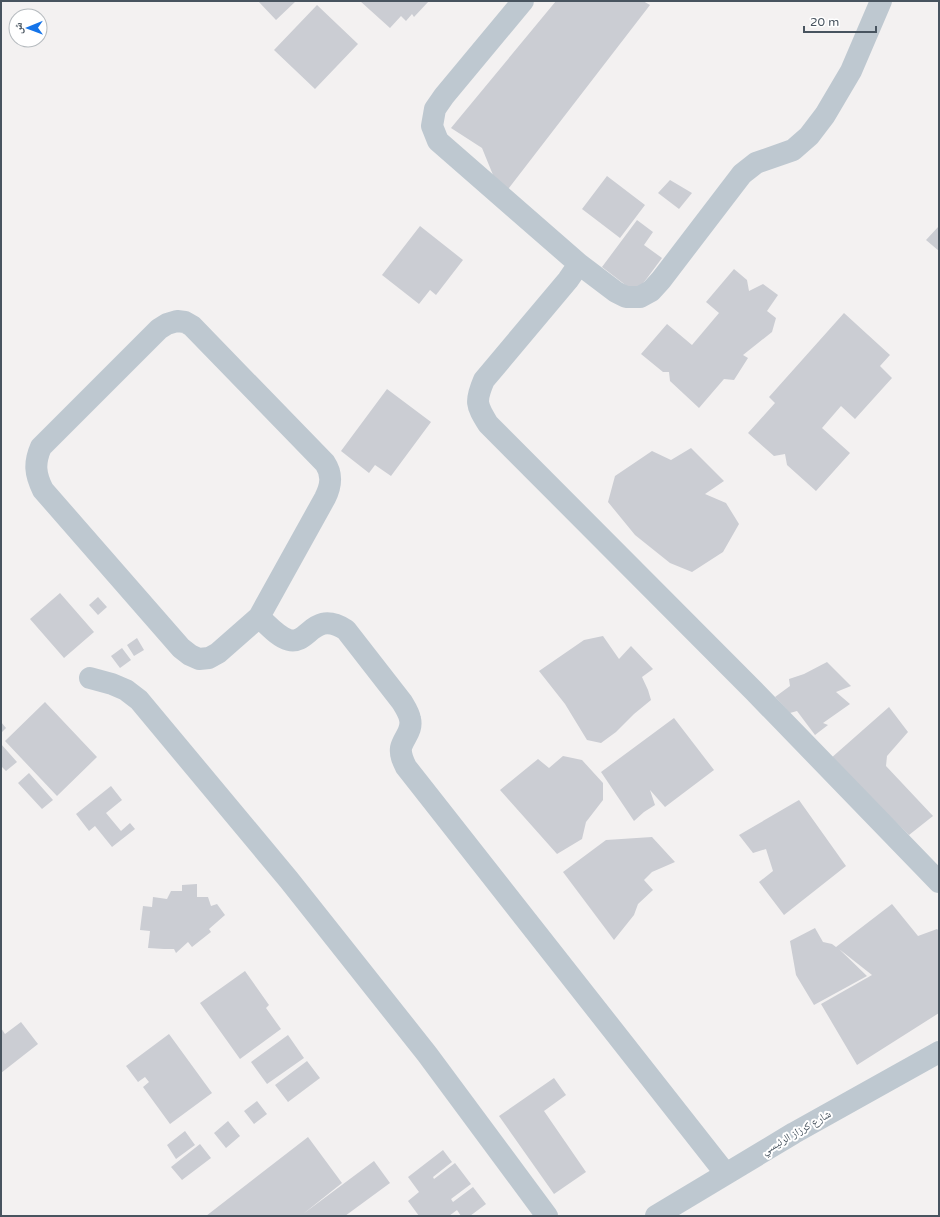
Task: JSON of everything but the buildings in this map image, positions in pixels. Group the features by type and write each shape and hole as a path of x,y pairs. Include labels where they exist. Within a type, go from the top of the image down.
{"street":[{"path":"522,1 444,96 435,109 432,126 438,141 451,153 579,264 616,292 626,297 640,297 651,291 742,174 756,163 793,150 809,136 825,115 851,71 881,1"},
{"path":"579,264 568,280 484,380 477,395 479,410 488,424 754,691 939,882"},
{"path":"180,322 192,326 325,463 330,470 331,481 329,490 280,582 259,617 218,653 210,658 199,659 190,655 181,648 42,490 37,479 35,468 36,457 41,447 159,329 167,324 180,322"},
{"path":"259,617 282,637 291,641 300,638 320,624 329,622 346,630 402,702 407,711 410,719 410,729 401,748 402,757 406,767 726,1174"},
{"path":"90,678 112,684 126,690 139,700 289,880 427,1054 547,1216"},
{"name":"شارع كرزاز الرئيسي","path":"656,1216 794,1133 939,1052"}]}
